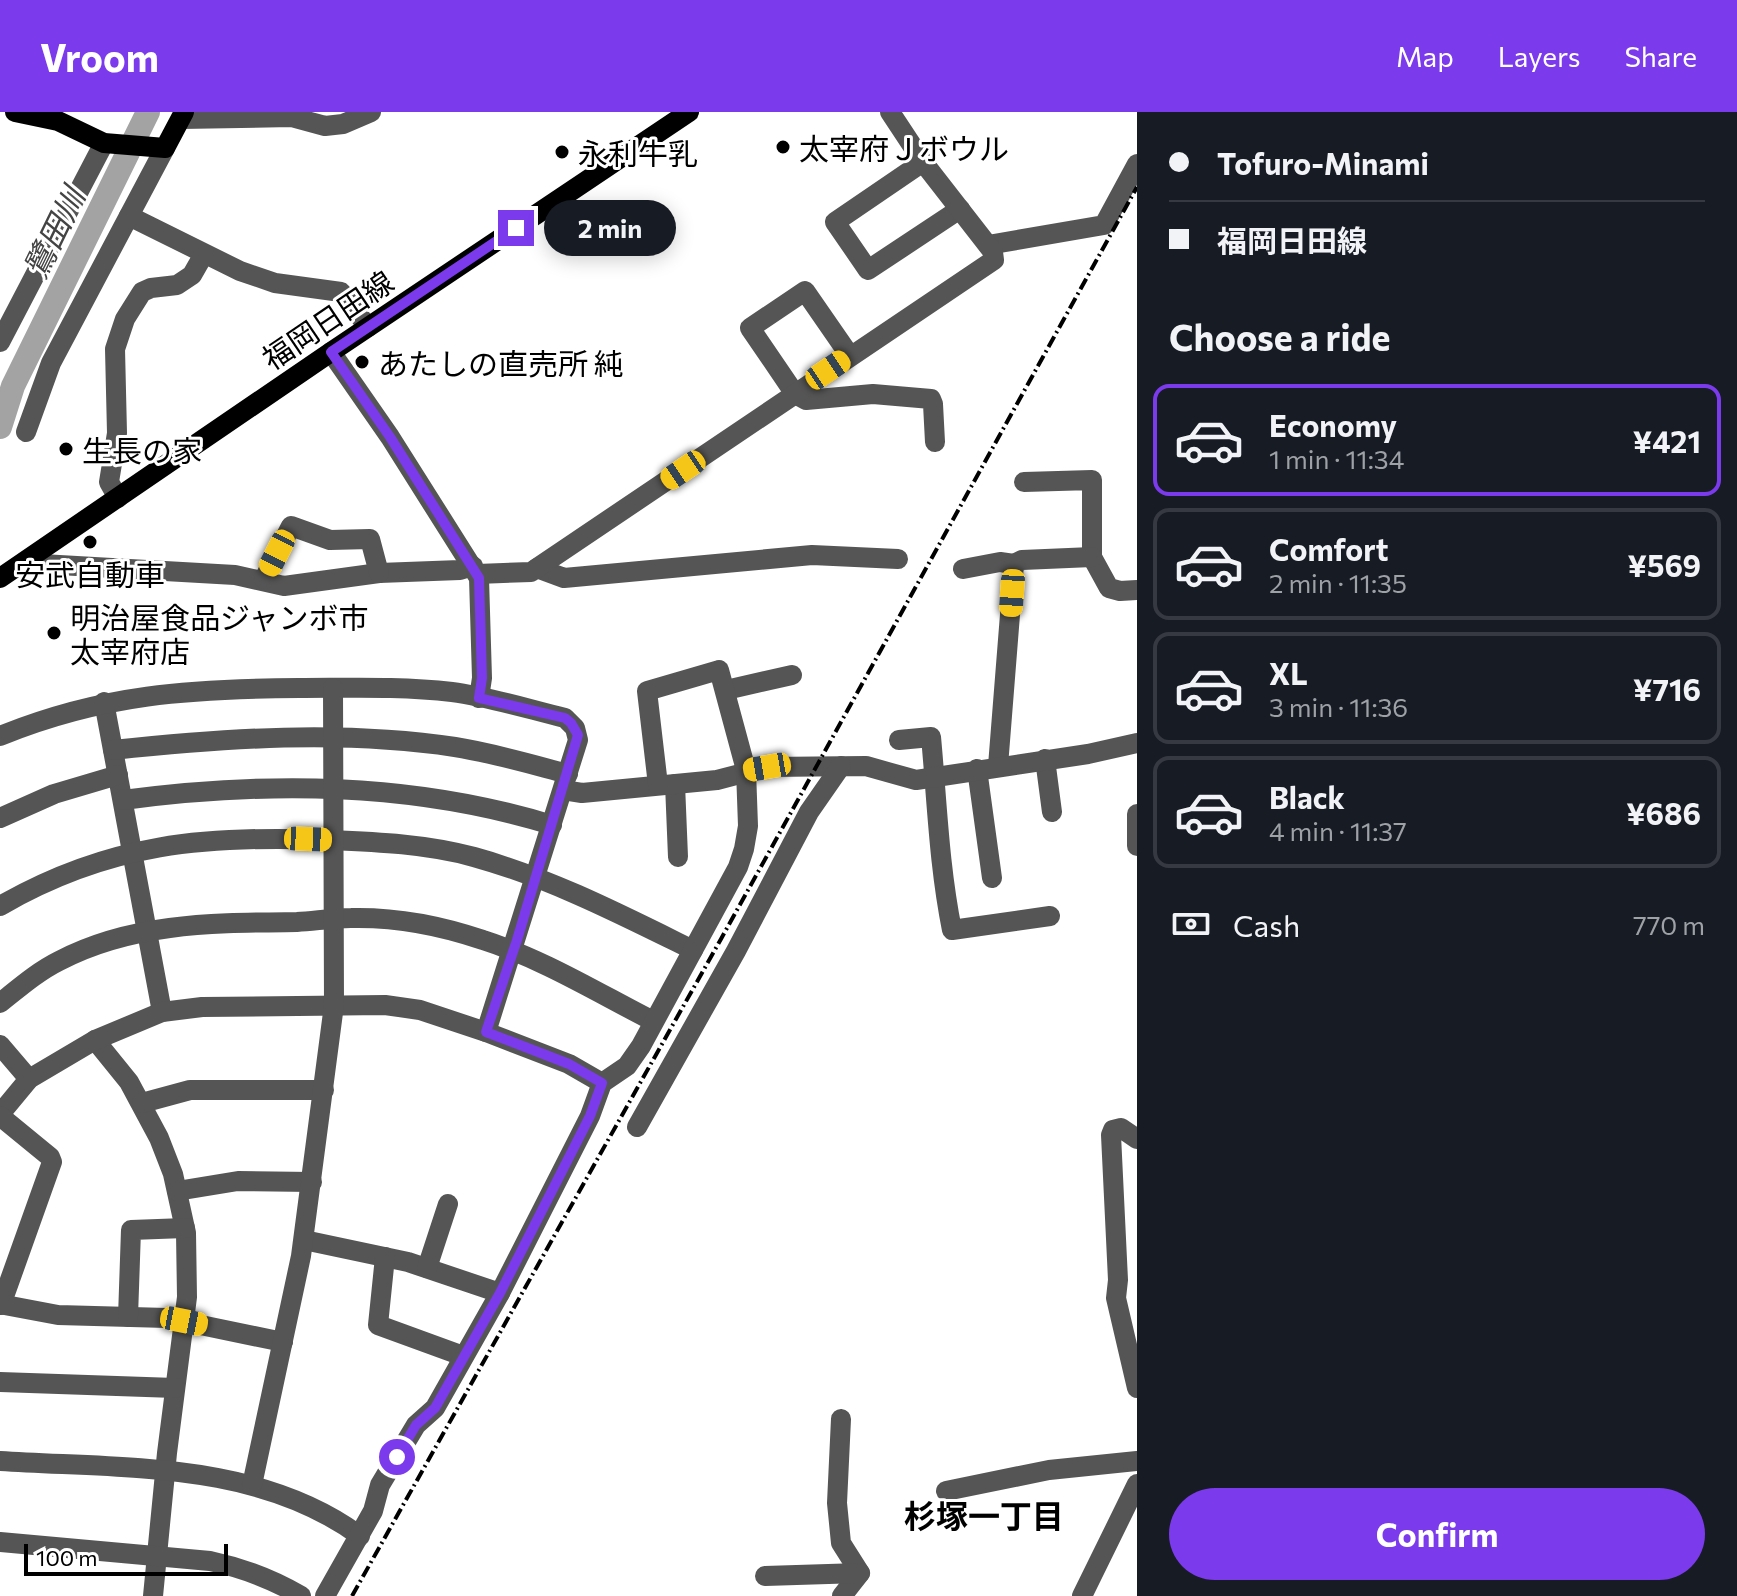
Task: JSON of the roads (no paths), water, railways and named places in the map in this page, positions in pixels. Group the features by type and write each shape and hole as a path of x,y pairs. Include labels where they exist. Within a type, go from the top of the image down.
{"main road":[{"path":"15,112 60,116 104,143 161,147 183,115"},
{"name":"福岡日田線","path":"0,578 689,112"}],"street":[{"path":"183,115 292,117 325,126 343,124 371,112"},
{"path":"24,563 221,574 264,579 284,586 379,573 460,570 531,572 994,260 993,252 923,162 890,112"},
{"path":"0,342 104,143"},
{"path":"26,432 51,363 129,216 161,147"},
{"path":"923,162 835,222 868,270 960,209"},
{"path":"988,245 1104,225 1137,164"},
{"path":"129,216 240,271 275,283 341,292 368,327"},
{"path":"118,498 109,482 117,421 115,349 125,319 142,292 177,285 192,275 204,254"},
{"path":"850,356 805,291 750,328 795,394 806,400 873,394 928,398 933,404 935,442"},
{"path":"331,352 475,570 482,678 479,698"},
{"path":"1024,482 1092,480 1092,557 1109,588 1137,590"},
{"path":"264,579 291,526 330,540 370,539 379,573"},
{"path":"537,568 564,578 812,555 898,559"},
{"path":"963,569 1000,562 1014,564 1022,560 1092,557"},
{"path":"998,766 1014,564"},
{"path":"325,1596 373,1511 380,1485 416,1425 435,1408 500,1293 590,1116 602,1083 627,1066 641,1046 738,867 748,826 746,770 719,670 647,691 678,857"},
{"path":"726,690 792,675"},
{"path":"252,1485 304,1240 334,1005 333,688"},
{"path":"0,736 52,716 104,702 178,691 333,688 453,692 565,718 571,723 578,740 486,1032"},
{"path":"104,702 162,1012"},
{"path":"899,740 931,737 943,882 952,930 1050,916"},
{"path":"113,750 219,739 404,741 507,757 565,782 582,793 717,780 767,767 866,766 916,780 1136,746"},
{"path":"1045,759 1052,812"},
{"path":"637,1127 736,951 809,812 841,766"},
{"path":"977,769 992,878"},
{"path":"0,818 54,794 118,775"},
{"path":"123,800 232,789 411,794 466,802 552,825"},
{"path":"1137,814 1137,846"},
{"path":"0,906 76,868 168,845 246,838 334,840 422,846 473,857 600,904 693,950"},
{"path":"0,1003 59,961 95,945 148,931 199,923 335,919 396,921 443,929 513,951 653,1021"},
{"path":"283,1342 167,1318 58,1315 1,1304 52,1162 0,1115 29,1079 95,1040 162,1012 202,1007 385,1005 420,1010 486,1032 569,1064 602,1083"},
{"path":"95,1040 129,1082 159,1138 177,1191 185,1228 188,1265 184,1321 153,1596"},
{"path":"0,1045 29,1079"},
{"path":"142,1103 190,1090 324,1090"},
{"path":"1137,1139 1121,1128 1113,1130 1111,1135 1118,1280 1116,1298 1137,1388"},
{"path":"177,1191 238,1181 312,1182"},
{"path":"427,1268 448,1204"},
{"path":"128,1317 131,1230 185,1228"},
{"path":"304,1240 427,1268 500,1293"},
{"path":"385,1257 378,1325 463,1356"},
{"path":"0,1382 175,1388"},
{"path":"841,1419 837,1503 841,1543 860,1573"},
{"path":"0,1461 218,1477 295,1500 340,1522 360,1536"},
{"path":"946,1491 1049,1470 1137,1461"},
{"path":"1082,1596 1137,1484"},
{"path":"0,1542 157,1555 232,1566 276,1581 301,1596"},
{"path":"765,1576 860,1573"},
{"path":"842,1596 860,1573"}],"waterway":[{"name":"鷺田川","path":"0,427 13,386 148,112"}],"railway":[{"path":"352,1596 721,939 1137,187"}],"place":[{"name":"太宰府Ｊボウル","path":"783,147"},
{"name":"永利牛乳","path":"562,152"},
{"name":"あたしの直売所 純","path":"362,362"},
{"name":"生長の家","path":"66,449"},
{"name":"安武自動車","path":"90,542"},
{"name":"明治屋食品ジャンボ市 太宰府店","path":"54,633"}],"district":[{"name":"杉塚一丁目","path":"984,1515"}]}
